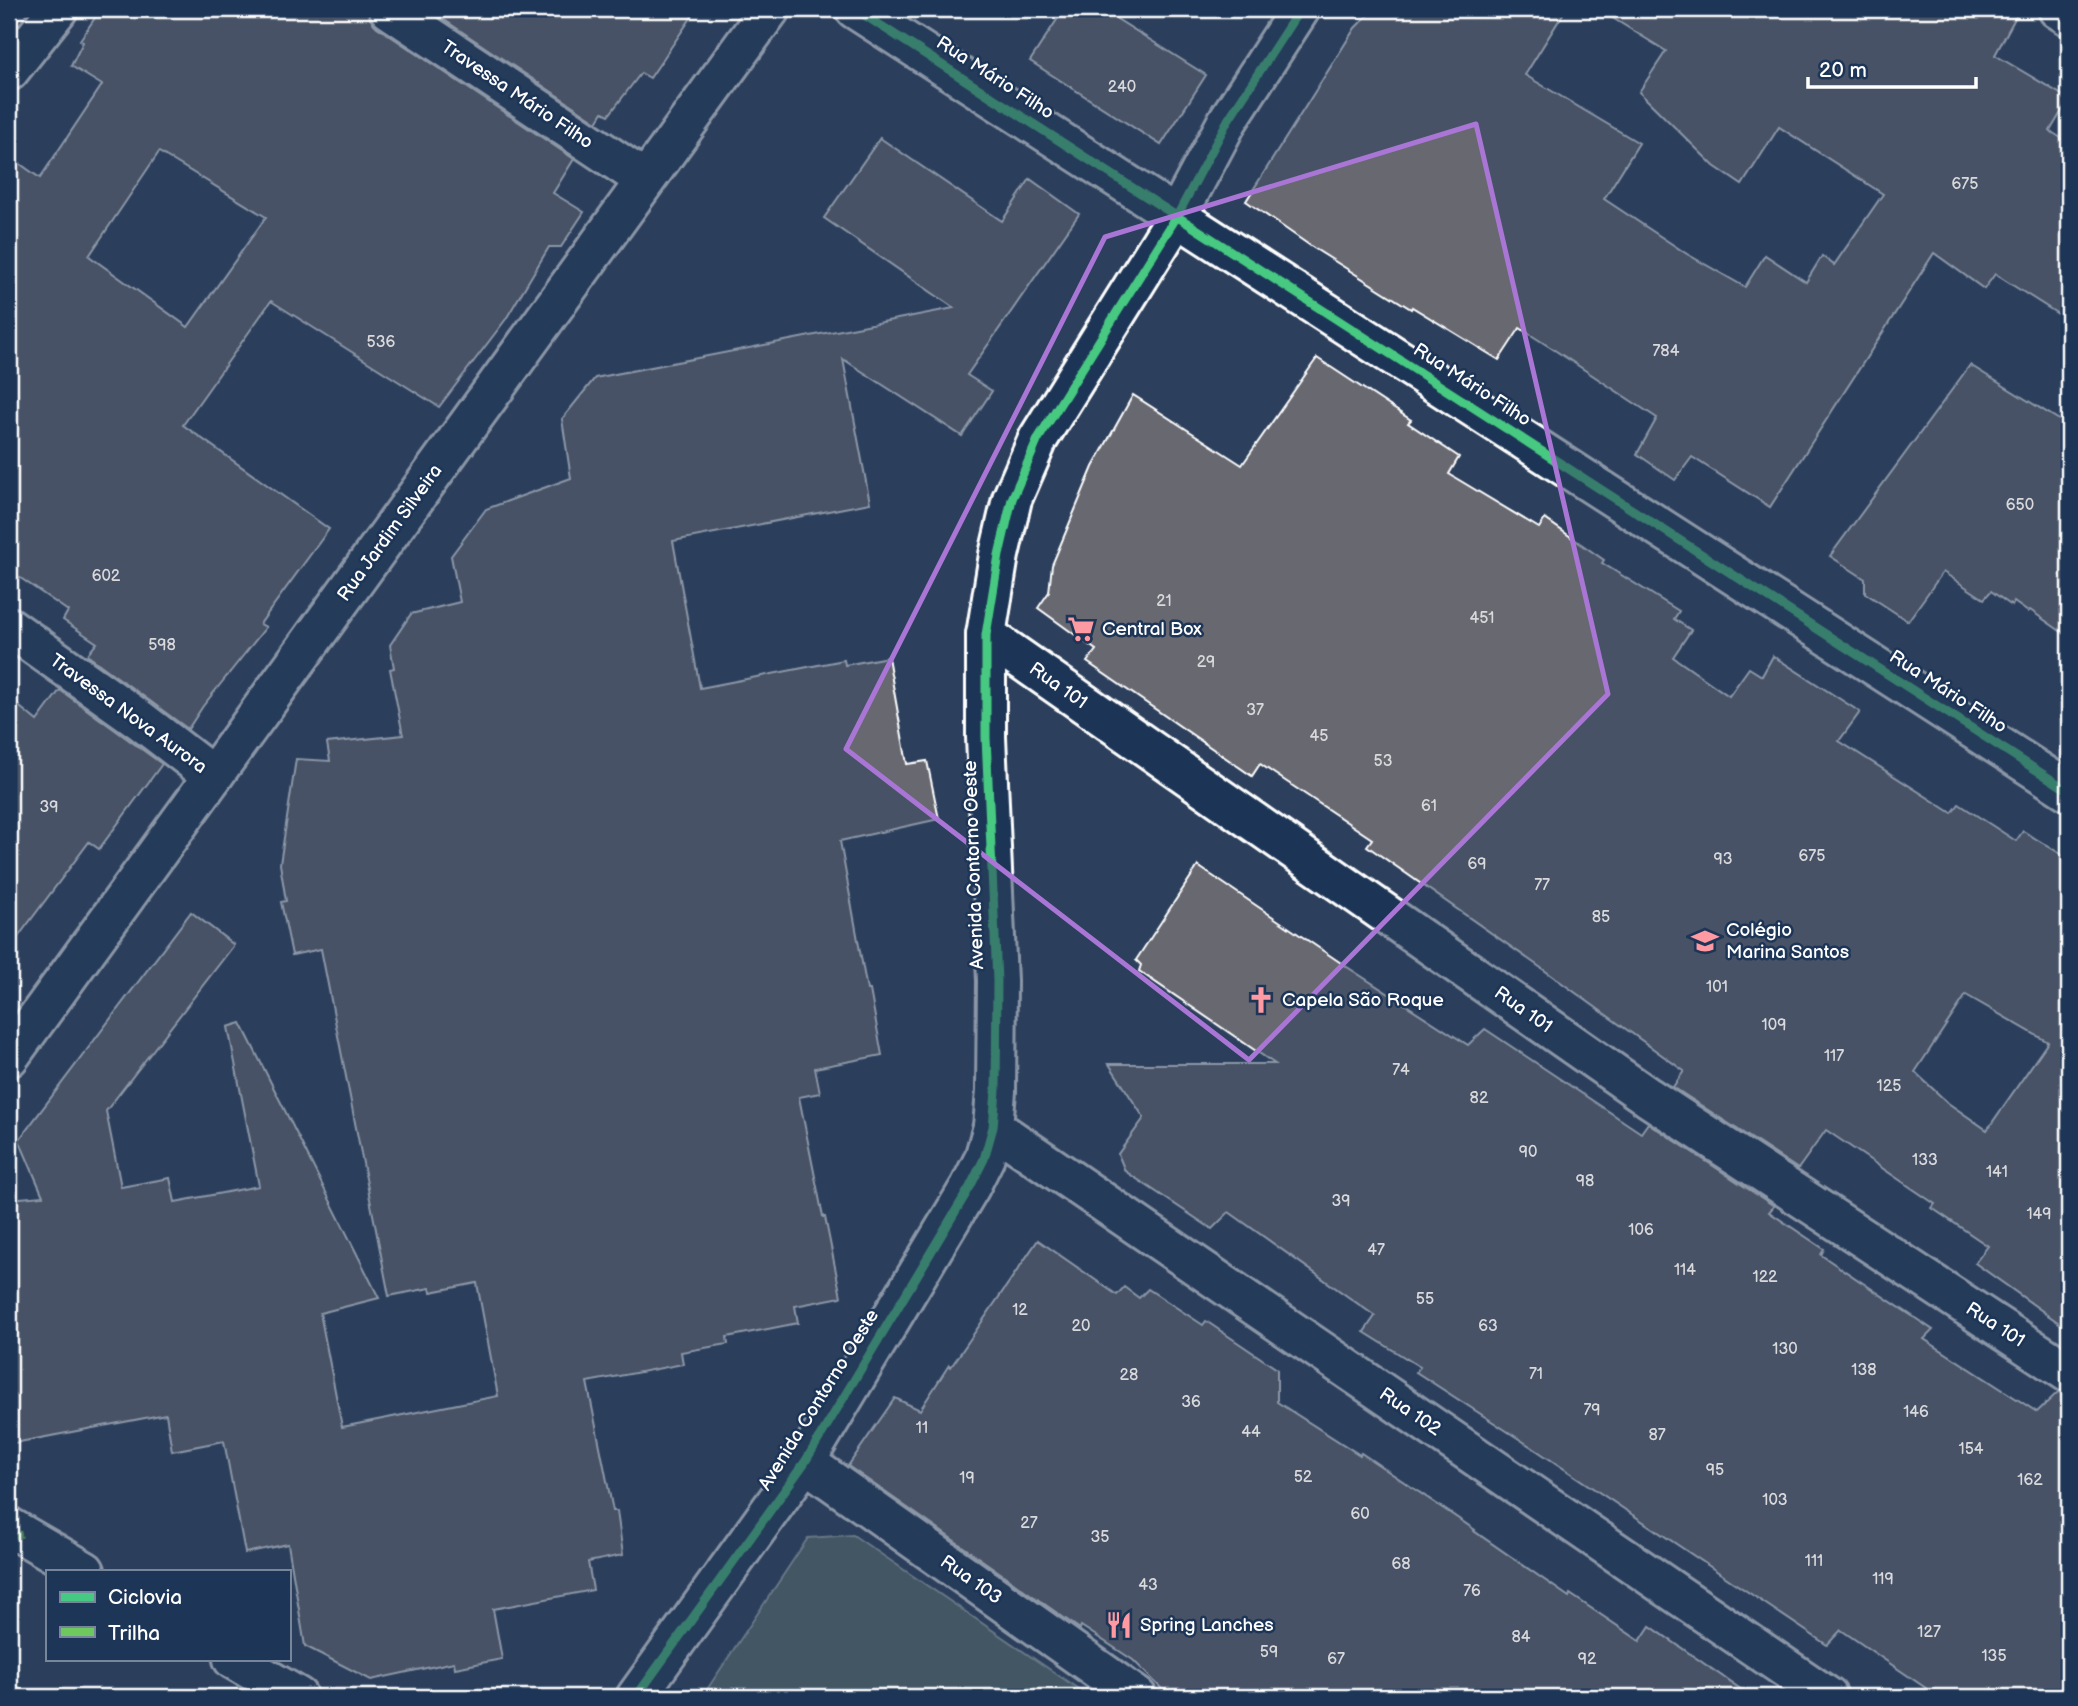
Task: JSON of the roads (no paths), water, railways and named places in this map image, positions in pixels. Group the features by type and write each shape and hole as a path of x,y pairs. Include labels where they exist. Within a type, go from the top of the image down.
{"street":[{"path":"9,71 58,9"},
{"name":"Travessa Mário Filho","path":"389,9 645,180"},
{"name":"Rua Jardim Silveira","path":"9,1057 770,9"},
{"name":"Rua Mário Filho","path":"855,9 2069,791"},
{"name":"Avenida Contorno Oeste","path":"636,1697 805,1462 970,1187 984,1159 993,1126 996,1091 997,981 986,737 986,635 999,555 1012,499 1038,439 1177,216 1228,120 1300,9"},
{"path":"2058,9 2069,16"},
{"name":"Travessa Nova Aurora","path":"9,627 140,720 213,776"},
{"name":"Rua 101","path":"986,635 1648,1097 2069,1374"},
{"name":"Rua 102","path":"993,1126 1828,1697"},
{"name":"Rua 103","path":"805,1462 1137,1697"},
{"path":"9,1527 83,1570"},
{"path":"235,1660 298,1697"}],"place":[{"name":"Central Box","path":"1081,629"},
{"name":"Colégio Marina Santos","path":"1705,941"},
{"name":"Capela São Roque","path":"1261,1000"},
{"name":"Spring Lanches","path":"1119,1625"}]}
